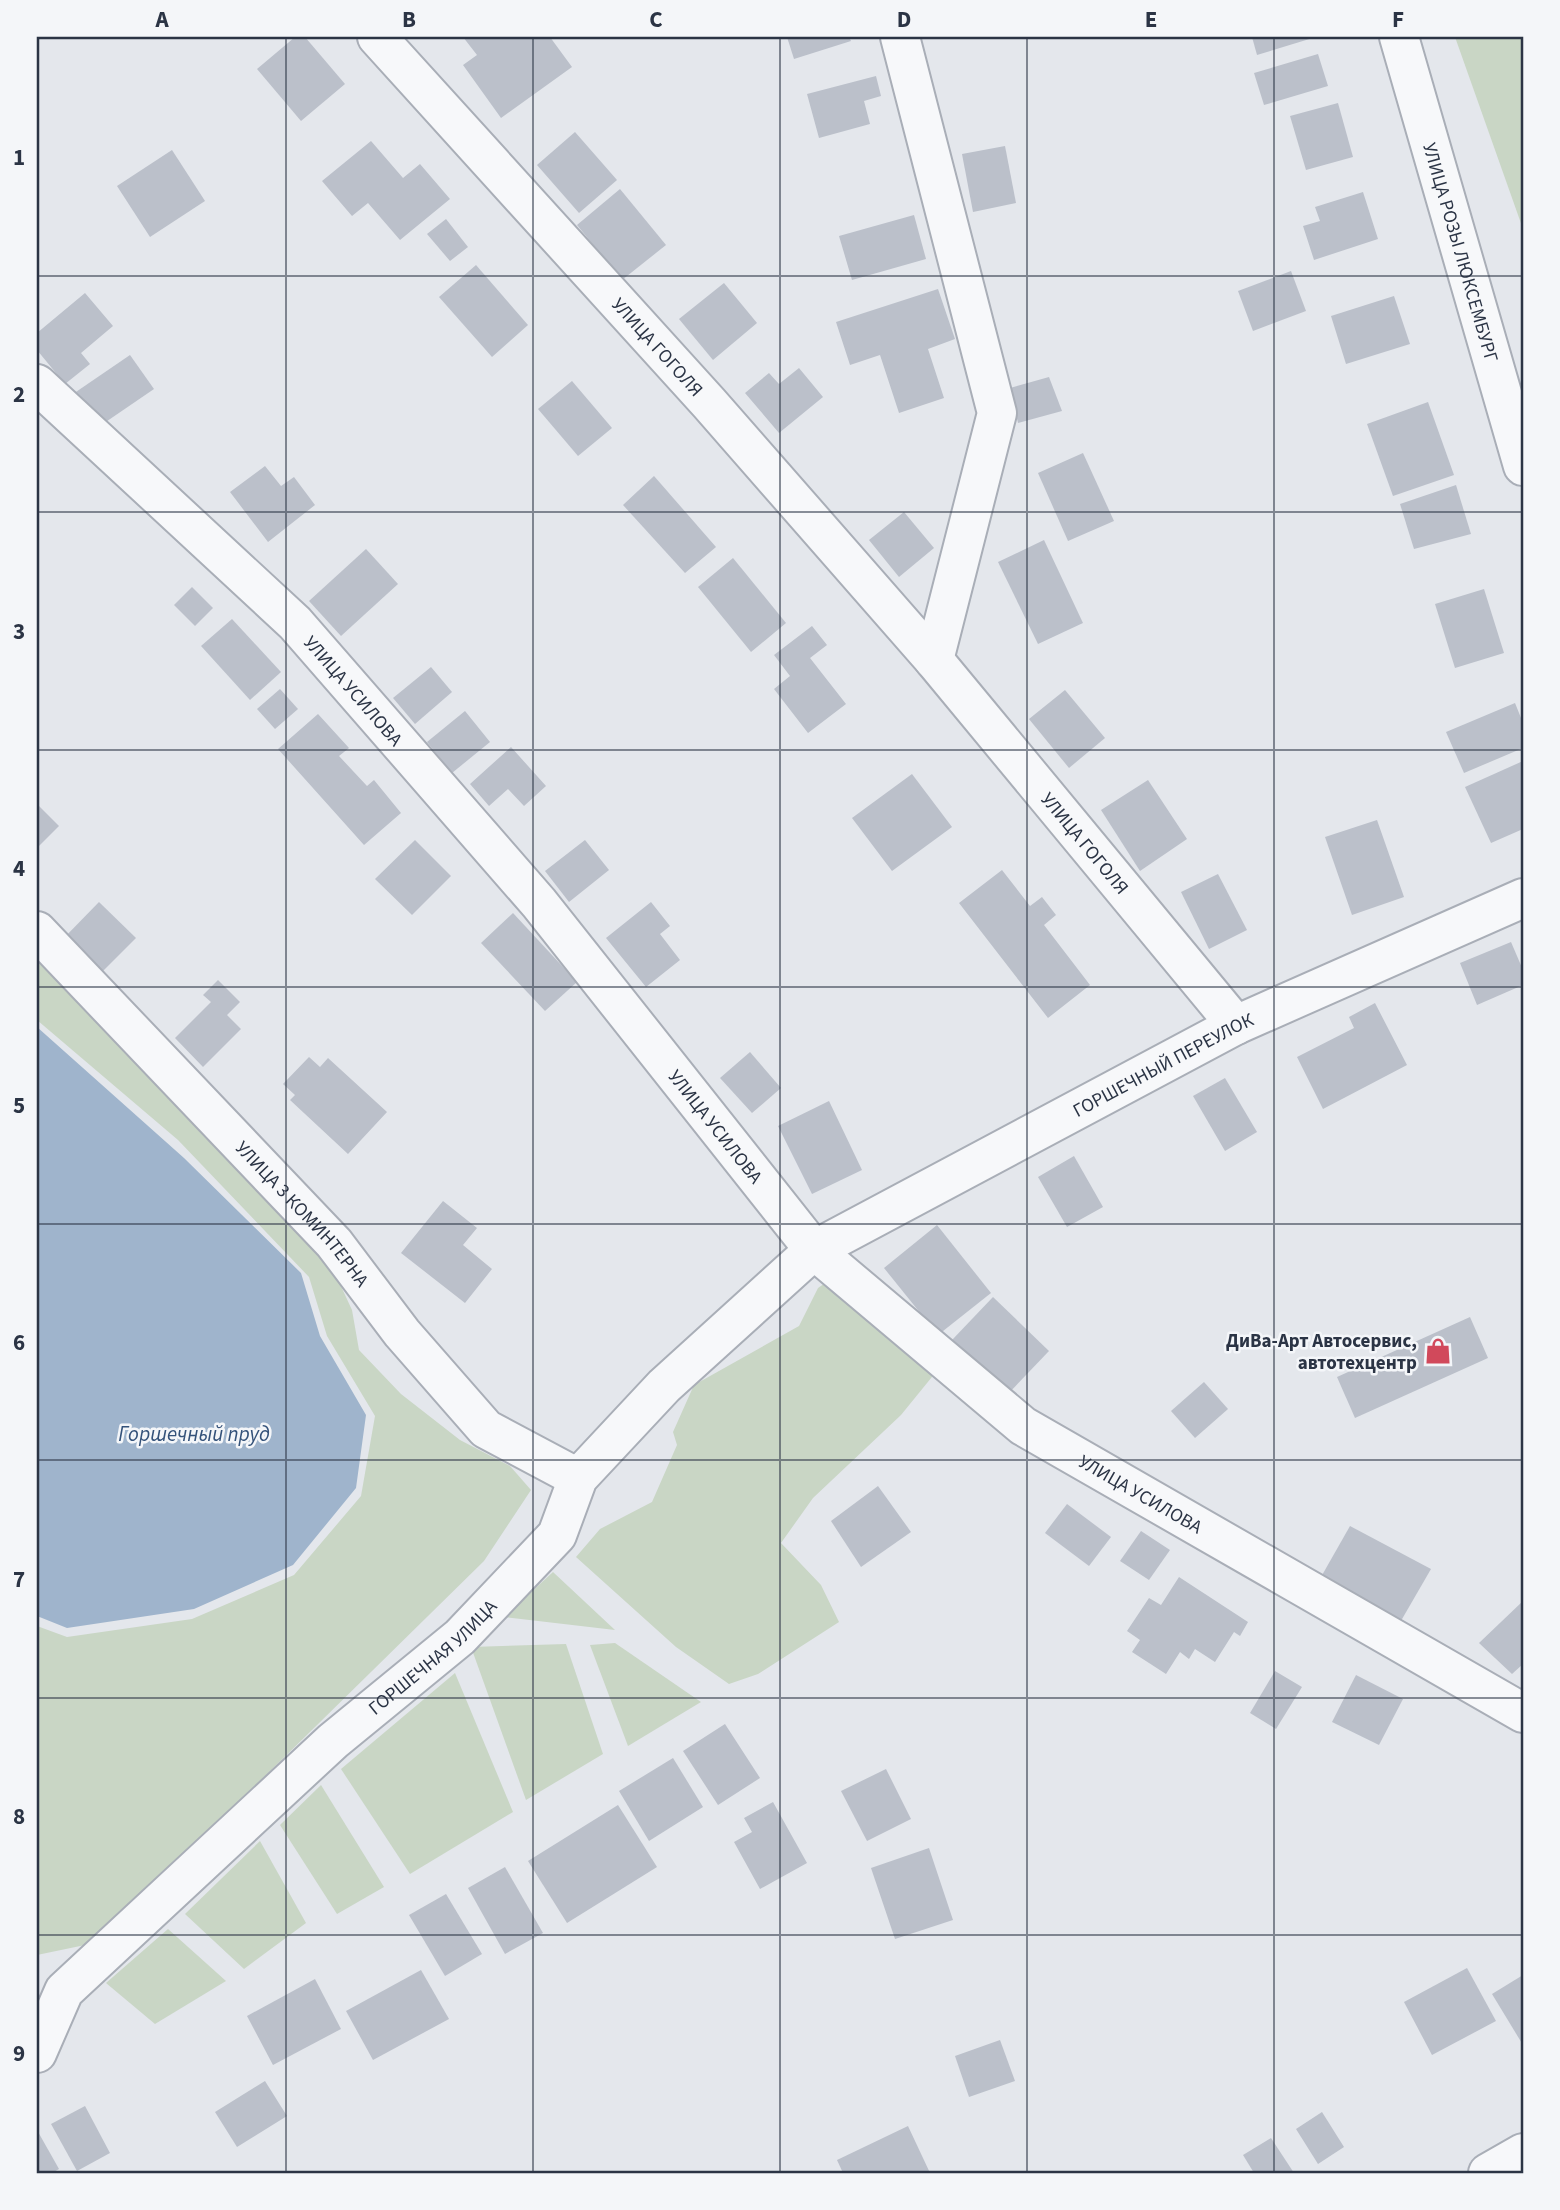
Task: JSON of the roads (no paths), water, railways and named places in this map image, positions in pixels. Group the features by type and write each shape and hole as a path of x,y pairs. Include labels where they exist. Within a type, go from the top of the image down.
{"street":[{"name":"УЛИЦА ГОГОЛЯ","path":"377,37 709,403 934,660 1236,1025"},
{"path":"900,37 997,413 934,660"},
{"name":"УЛИЦА РОЗЫ ЛЮКСЕМБУРГ","path":"1399,37 1523,466"},
{"name":"УЛИЦА УСИЛОВА","path":"37,384 295,623 539,903 814,1250 1023,1426 1523,1713"},
{"name":"ГОРШЕЧНЫЙ ПЕРЕУЛОК","path":"814,1250 1236,1025 1523,898"},
{"name":"УЛИЦА 3 КОМИНТЕРНА","path":"37,931 334,1243 402,1333 486,1429 578,1478"},
{"name":"ГОРШЕЧНАЯ УЛИЦА","path":"37,2053 64,1991 334,1741 460,1637 556,1535 578,1478 664,1386 814,1250"},
{"path":"1488,2173 1523,2153"}],"water":[{"name":"Горшечный пруд","path":"37,1027 184,1158 301,1273 320,1336 366,1415 356,1488 293,1565 194,1609 67,1628 37,1616"}],"place":[{"name":"ДиВа-Арт Автосервис, автотехцентр","path":"1438,1351"}]}
